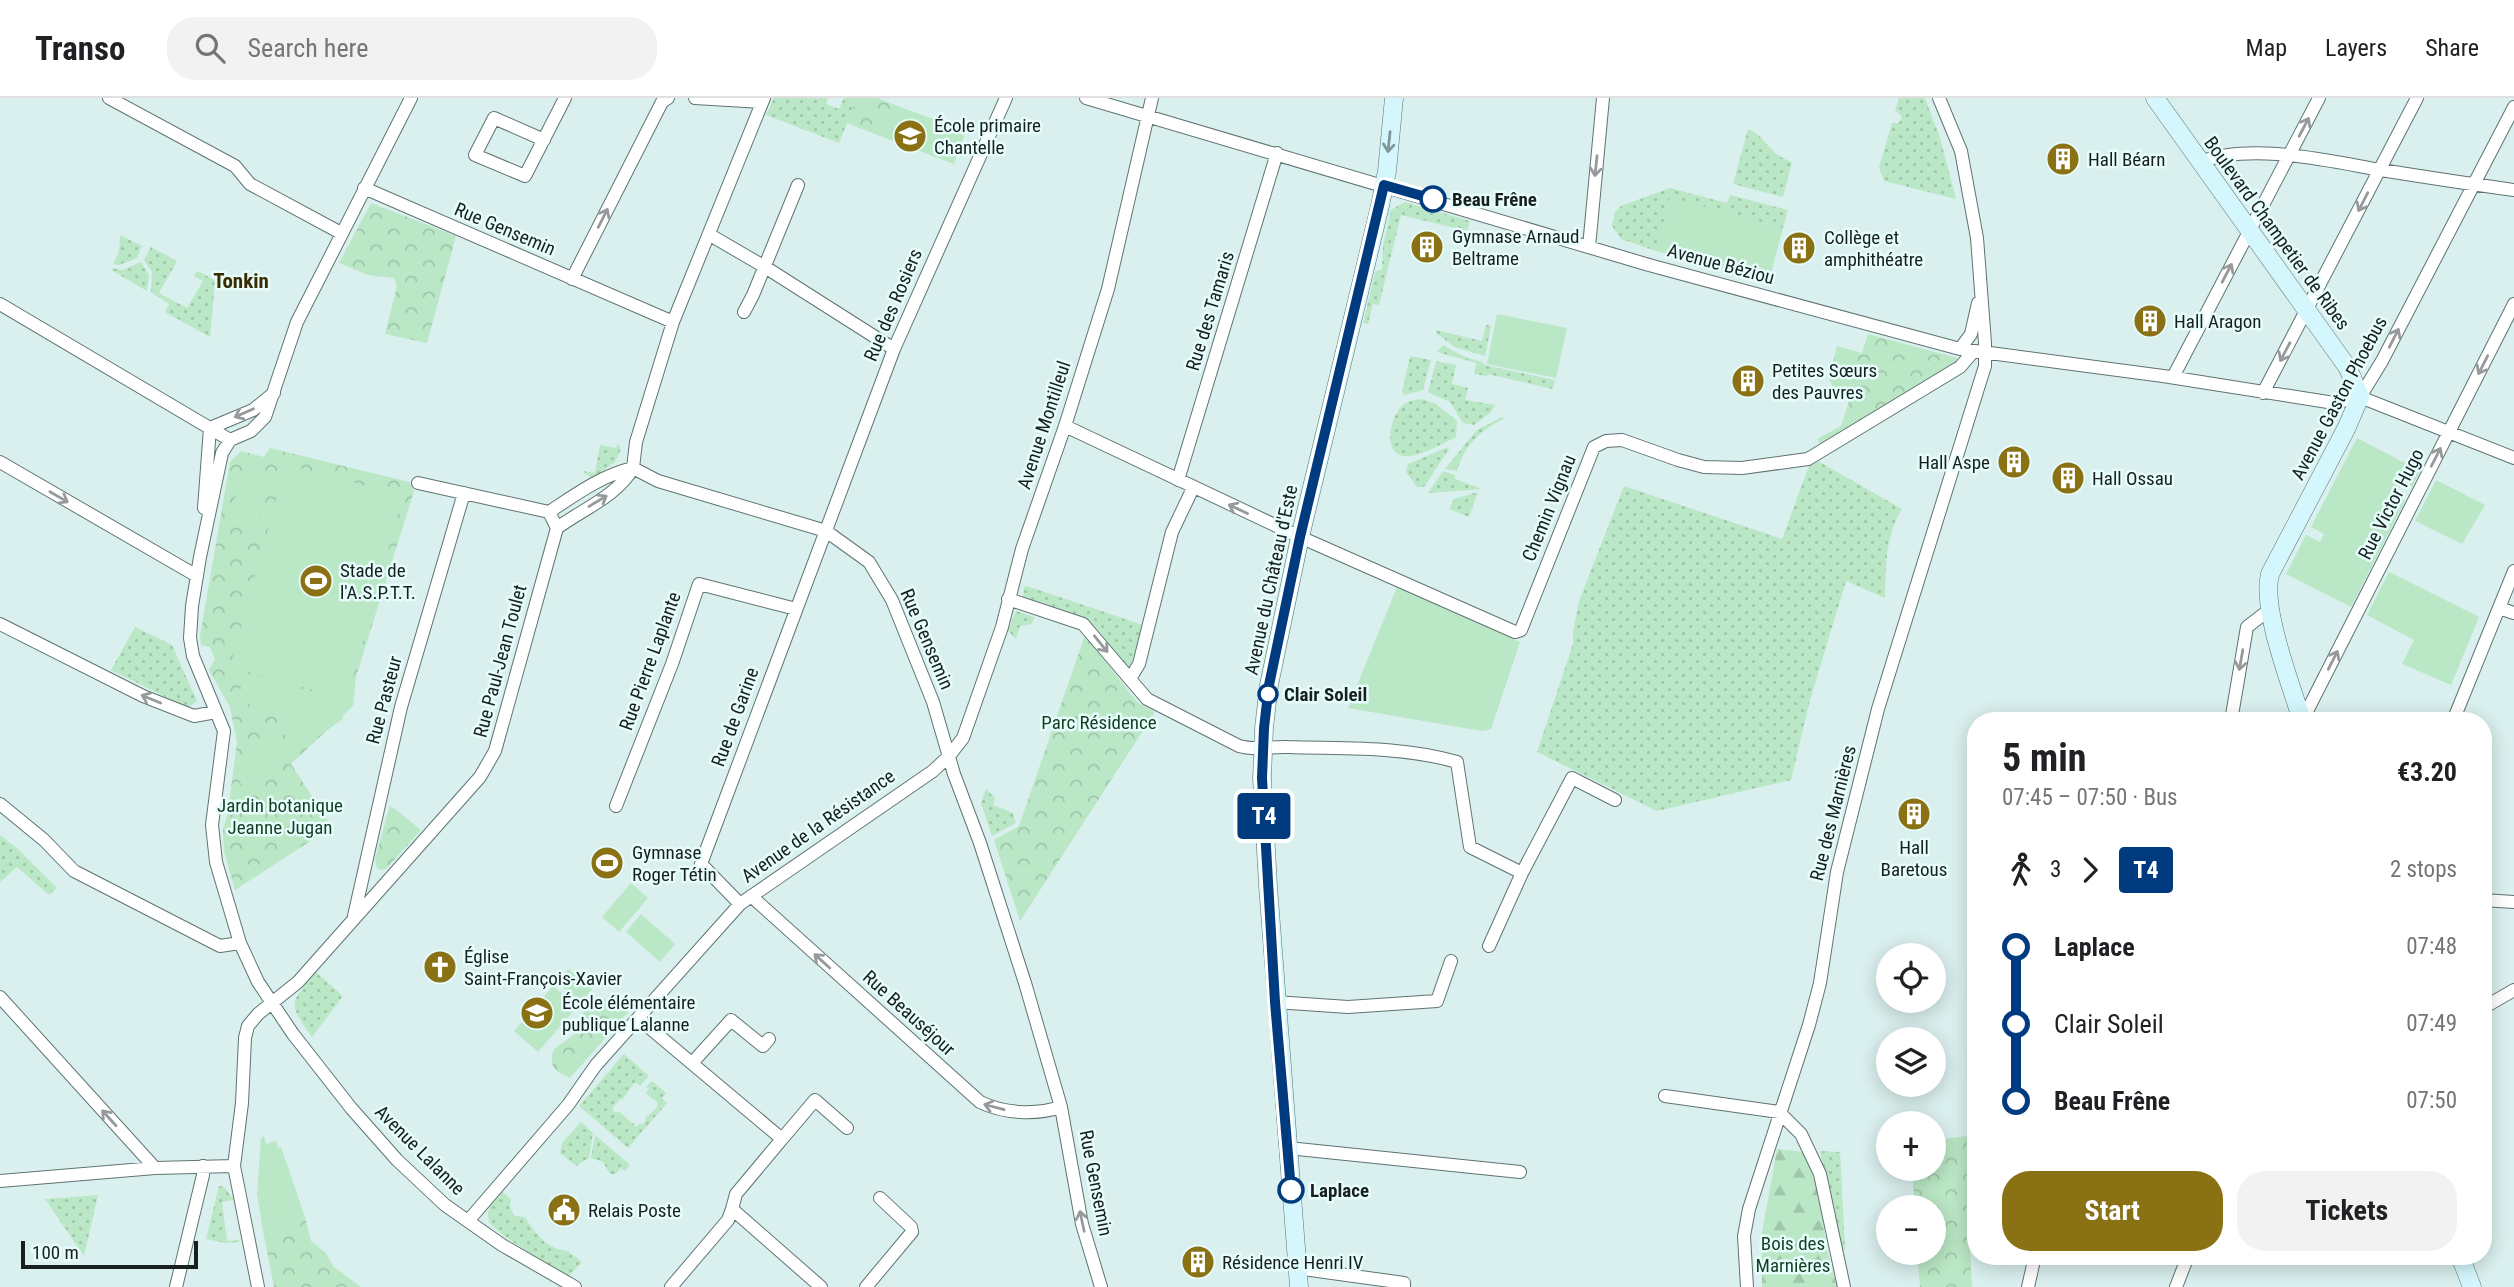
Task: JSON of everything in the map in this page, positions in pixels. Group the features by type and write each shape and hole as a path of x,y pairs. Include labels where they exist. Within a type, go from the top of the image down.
{"street":[{"path":"109,98 235,166 250,184 341,233"},
{"path":"200,557 222,453 230,440 251,431 265,417 296,322 411,98"},
{"path":"544,140 494,118 475,155 525,176 544,140 565,98"},
{"path":"572,279 662,102 668,98"},
{"path":"549,512 557,528 611,493 625,481 633,468 636,442 673,323 763,100 695,98"},
{"name":"Rue des Rosiers","path":"826,531 894,349 1006,98"},
{"name":"Avenue Béziou","path":"1086,98 1588,247 1973,352 2173,377 2334,403 2360,397"},
{"name":"Avenue Montilleul","path":"950,756 963,738 1002,627 1022,549 1065,426 1108,289 1152,98"},
{"name":"Avenue du Château d'Este","path":"1298,1287 1289,1148 1275,1002 1262,778 1263,748 1269,685 1300,537 1384,185 1394,98"},
{"path":"1588,247 1603,98"},
{"path":"1939,98 1961,151 1977,238 1981,289 1973,352"},
{"name":"Boulevard Champetier de Ribes","path":"2155,98 2348,368 2360,397"},
{"path":"2173,377 2319,98"},
{"path":"2263,393 2417,98"},
{"name":"Avenue Gaston Phoebus","path":"2299,712 2269,610 2267,586 2270,574 2360,397 2382,361 2514,107"},
{"name":"Rue des Tamaris","path":"1178,480 1277,153"},
{"path":"2200,162 2213,157 2289,155 2514,190"},
{"path":"744,312 798,186"},
{"name":"Rue Gensemin","path":"364,188 673,323"},
{"path":"710,235 894,349"},
{"path":"1973,352 1971,334 1981,289"},
{"path":"0,304 230,440"},
{"name":"Rue Victor Hugo","path":"2307,712 2514,304"},
{"name":"Chemin Vignau","path":"1300,537 1515,632 1521,630 1594,447 1606,441 1622,440 1704,467 1742,468 1808,459 1959,368 1973,352"},
{"name":"Rue des Marnières","path":"1746,1287 1744,1236 1749,1209 1820,983 1837,872 1878,709 1985,366 1973,352"},
{"path":"210,428 253,410 275,393"},
{"path":"2360,397 2514,457"},
{"path":"1065,426 1300,537"},
{"path":"200,557 210,428"},
{"path":"0,462 197,576"},
{"path":"418,483 549,512 603,479 633,468"},
{"name":"Rue Gensemin","path":"633,468 658,481 826,531 869,562 892,600 933,702 1013,943 1061,1107 1082,1224 1101,1287"},
{"path":"1130,679 1139,664 1172,532 1193,488"},
{"name":"Rue Pasteur","path":"352,920 401,707 464,493"},
{"name":"Rue Paul-Jean Toulet","path":"258,1287 234,1166 248,1026 298,982 480,777 495,751 557,528"},
{"name":"Rue de Garine","path":"745,900 701,864 826,531"},
{"name":"Avenue Lalanne","path":"200,557 190,638 192,656 224,731 212,825 215,862 240,943 258,982 346,1102 397,1160 445,1205 502,1245 575,1287"},
{"path":"2457,712 2514,571"},
{"name":"Rue Pierre Laplante","path":"616,806 672,664 699,584 796,609"},
{"path":"1008,599 1088,627 1147,699 1239,746 1251,750 1280,747 1391,750 1427,753 1457,762 1470,847 1522,873"},
{"path":"2499,608 2514,613"},
{"path":"2233,712 2247,627 2269,610"},
{"path":"0,624 143,696 194,716 216,712"},
{"name":"Avenue de la Résistance","path":"468,1221 568,1105 596,1065 745,900 933,771 950,756"},
{"path":"1489,946 1522,873 1572,778 1615,800"},
{"path":"0,804 44,840 74,872 220,946 240,943"},
{"name":"Rue Beauséjour","path":"745,900 980,1102 996,1108 1043,1113 1061,1107"},
{"path":"2492,901 2514,902"},
{"path":"1275,1002 1348,1007 1437,1001 1451,961"},
{"path":"2492,1003 2514,990"},
{"path":"0,997 155,1168"},
{"path":"639,1019 782,1139"},
{"path":"693,1062 731,1020 763,1046 769,1039"},
{"path":"1665,1096 1779,1112 1801,1134 1820,1174 1844,1287"},
{"path":"671,1287 728,1220 736,1194 815,1100 847,1128"},
{"path":"1289,1148 1520,1172"},
{"path":"176,1287 203,1166"},
{"path":"0,1181 155,1168 234,1166"},
{"path":"866,1287 912,1232 911,1227 880,1198"},
{"path":"732,1209 815,1285"},
{"path":"2028,1287 2033,1265"},
{"path":"2176,1287 2185,1265"},
{"path":"2463,1265 2472,1287"},
{"path":"1296,1268 1404,1283 1404,1287"}],"green space":[{"path":"774,98 828,98 826,104 839,109 844,98 857,98 839,143 766,115"},
{"path":"857,98 878,98 892,104 880,136 847,123"},
{"path":"1899,98 1925,98 1940,138 1956,199 1884,181 1879,167 1892,123 1898,123 1902,119 1895,111"},
{"path":"892,104 966,131 954,164 880,136"},
{"path":"1748,129 1760,136 1778,155 1792,162 1783,197 1733,184"},
{"path":"1670,188 1727,203 1730,195 1788,210 1783,228 1670,198 1656,251 1621,239 1612,226 1615,212 1621,206"},
{"path":"1670,197 1783,228 1769,281 1656,251"},
{"path":"1405,202 1470,221 1467,231 1401,215 1379,305 1373,304 1368,324 1363,323 1375,272 1382,269 1383,246 1391,210"},
{"path":"371,203 456,236 427,343 385,334 397,286 394,278 368,275 339,263"},
{"path":"120,235 142,246 137,258 119,265 113,264 119,252"},
{"path":"151,247 177,261 159,293 187,308 203,281 194,276 197,271 215,280 210,337 165,312 169,304 151,292 152,272 144,260"},
{"path":"141,262 149,275 147,291 111,270 122,270"},
{"path":"1497,314 1567,328 1556,378 1487,364"},
{"path":"1486,325 1491,326 1485,356 1455,347 1436,333 1436,330 1482,341"},
{"path":"1868,334 1957,358 1957,362 1822,447 1817,439 1841,426 1851,395 1834,390 1829,378 1837,346 1862,353"},
{"path":"1443,345 1484,365 1555,380 1553,389 1488,374 1474,374 1476,363 1437,352"},
{"path":"1410,356 1431,360 1423,390 1405,395 1402,392"},
{"path":"1436,361 1456,365 1452,384 1468,388 1465,400 1495,405 1491,412 1474,425 1463,423 1450,402 1428,392"},
{"path":"1422,399 1436,404 1457,421 1456,437 1421,453 1401,456 1391,445 1393,420 1404,404"},
{"path":"1502,417 1504,419 1488,428 1469,446 1457,471 1445,469 1477,430"},
{"path":"2357,438 2420,471 2412,487 2402,482 2396,496 2405,501 2351,607 2286,574 2306,535 2320,542 2324,534 2311,527"},
{"path":"618,443 621,449 615,462 592,479 583,471 595,473 600,445 616,448"},
{"path":"1448,447 1424,487 1417,487 1406,472 1408,464"},
{"name":"Jardin botanique Jeanne Jugan","path":"270,448 409,482 414,491 356,677 353,706 291,764 332,827 235,890 224,851 223,830 228,812 237,742 230,707 209,670 215,659 210,647 201,645 200,636 230,462 241,451 264,457"},
{"path":"1816,460 1902,509 1889,541 1885,598 1846,581 1810,700 1791,780 1657,811 1537,752 1573,644 1579,601 1624,486 1782,539 1809,466"},
{"name":"Stade de l'A.S.P.T.T.","path":"286,464 403,496 347,699 230,667"},
{"path":"1443,471 1455,475 1455,479 1482,489 1428,493"},
{"path":"242,473 270,481 255,532 228,524"},
{"path":"2436,480 2485,505 2462,544 2415,521"},
{"path":"1478,492 1469,517 1449,509 1454,499"},
{"path":"2389,572 2479,617 2451,685 2402,664 2414,640 2367,615"},
{"path":"1024,587 1143,625 1130,668 1091,625 1023,598"},
{"path":"1397,587 1520,642 1491,729 1483,731 1348,708"},
{"path":"1016,611 1034,617 1032,624 1020,626 1016,639 1008,631"},
{"path":"135,627 172,645 197,701 188,708 111,670"},
{"name":"Parc Résidence","path":"1085,635 1137,702 1155,712 1020,921 994,840 1019,826"},
{"path":"245,673 303,689 295,717 237,701"},
{"path":"328,695 344,718 297,752 281,729"},
{"path":"278,733 294,756 245,790 234,773 236,763"},
{"path":"986,789 995,798 993,805 1013,813 1016,823 992,836 981,803"},
{"path":"390,805 421,830 386,869 381,870 377,868 375,859"},
{"path":"0,835 57,888 49,895 17,867 0,882"},
{"path":"631,883 648,898 619,932 602,917"},
{"path":"641,914 675,944 660,962 626,932"},
{"path":"568,969 592,989 581,1003 557,982"},
{"path":"316,972 343,996 312,1037 298,1017 295,1003 301,990"},
{"path":"553,986 577,1007 538,1052 514,1031"},
{"path":"605,999 638,1001 570,1078 558,1072 553,1067 555,1049 576,1031 588,1005"},
{"path":"624,1054 649,1076 640,1086 635,1082 612,1109 637,1127 640,1123 642,1125 658,1103 646,1093 649,1089 646,1087 652,1081 666,1093 662,1098 667,1103 628,1148 579,1106"},
{"path":"581,1122 593,1133 589,1158 576,1166 560,1153 562,1143"},
{"path":"595,1135 630,1165 625,1171 621,1168 615,1174 610,1174 603,1162 591,1158"},
{"path":"264,1136 266,1144 276,1141 278,1148 281,1147 305,1217 263,1231 257,1194 261,1138"},
{"path":"1967,1136 1967,1265 1971,1265 1972,1287 1920,1287 1918,1265 1946,1265 1946,1195 1914,1195 1913,1181 1946,1181 1946,1139"},
{"name":"Bois des Marnières","path":"1777,1149 1804,1152 1818,1186 1827,1251 1837,1287 1762,1287 1762,1233"},
{"path":"1820,1151 1840,1152 1845,1250 1841,1250"},
{"path":"219,1186 224,1187 234,1200 222,1202 227,1241 239,1242 225,1243 206,1239"},
{"path":"501,1191 511,1199 510,1207 514,1216 525,1217 543,1240 555,1248 568,1251 582,1262 569,1276 511,1241 489,1221 491,1204"},
{"path":"98,1195 84,1256 45,1199"},
{"path":"305,1217 311,1241 326,1253 333,1266 361,1287 274,1287 263,1231"}],"bus line":[{"name":"T4","path":"1291,1190 1275,1002 1262,778 1269,685 1300,537 1384,185 1433,199"}],"place":[{"name":"École primaire Chantelle","path":"910,136"},
{"name":"Hall Béarn","path":"2063,159"},
{"name":"Beau Frêne","path":"1433,199"},
{"name":"Gymnase Arnaud Beltrame","path":"1427,247"},
{"name":"Collège et amphithéatre","path":"1799,248"},
{"name":"Hall Aragon","path":"2150,321"},
{"name":"Petites Sœurs des Pauvres","path":"1748,381"},
{"name":"Hall Aspe","path":"2014,462"},
{"name":"Hall Ossau","path":"2068,478"},
{"name":"Stade de l'A.S.P.T.T.","path":"316,581"},
{"name":"Clair Soleil","path":"1268,694"},
{"name":"Hall Baretous","path":"1914,814"},
{"name":"Gymnase Roger Tétin","path":"607,863"},
{"name":"Église Saint-François-Xavier","path":"440,967"},
{"name":"École élémentaire publique Lalanne","path":"537,1013"},
{"name":"Laplace","path":"1291,1190"},
{"name":"Relais Poste","path":"564,1210"},
{"name":"Résidence Henri IV","path":"1198,1262"}],"district":[{"name":"Tonkin","path":"241,281"}]}
